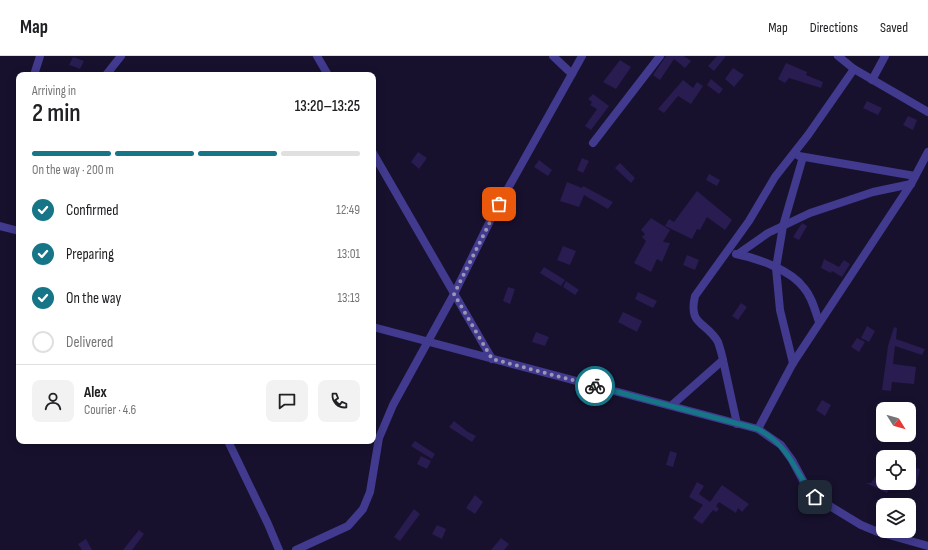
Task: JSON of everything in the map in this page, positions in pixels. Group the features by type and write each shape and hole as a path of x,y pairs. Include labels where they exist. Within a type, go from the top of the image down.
{"street":[{"path":"35,72 40,56"},
{"path":"108,72 121,56"},
{"path":"317,56 326,72"},
{"path":"553,56 572,74"},
{"path":"296,550 348,526 363,509 370,492 379,438 393,405 454,294 492,217 582,56"},
{"path":"593,143 660,56"},
{"path":"838,56 854,69 928,112"},
{"path":"872,80 885,56"},
{"path":"737,424 718,343 697,319 692,310 696,296 725,252 749,221 775,177 816,124 854,69"},
{"path":"758,429 793,363 911,184 928,152"},
{"path":"793,155 915,176"},
{"path":"793,363 780,310 776,268 783,226 803,157"},
{"path":"376,158 492,359"},
{"path":"738,254 768,233 810,213 873,192 911,184"},
{"path":"0,226 16,230"},
{"path":"725,252 751,257 795,277 805,288 819,322"},
{"path":"376,328 758,429 781,444 792,460 807,488 815,497 861,525 878,532 928,546"},
{"path":"672,405 723,360"},
{"path":"229,444 279,550"}],"building":[{"path":"666,56 684,56 691,61 685,68 674,59 660,80 653,75"},
{"path":"717,56 726,56 714,71 708,66"},
{"path":"73,57 84,61 80,69 69,65"},
{"path":"620,60 631,67 616,89 603,82"},
{"path":"786,63 807,72 806,75 823,82 821,88 789,78 785,83 778,79"},
{"path":"733,68 744,75 734,87 725,79"},
{"path":"711,79 723,89 719,94 707,85"},
{"path":"683,80 693,88 697,82 703,86 691,104 678,96 664,113 658,109"},
{"path":"593,94 609,106 591,130 585,126 597,109 590,105 592,102 588,99"},
{"path":"867,101 882,108 878,115 863,108"},
{"path":"908,116 917,120 913,130 903,125"},
{"path":"418,152 427,158 419,169 411,162"},
{"path":"582,158 589,161 583,173 577,170"},
{"path":"539,160 552,170 548,176 534,167"},
{"path":"620,163 635,178 631,183 615,168"},
{"path":"709,174 720,180 717,186 706,180"},
{"path":"567,182 582,188 583,186 613,202 608,209 584,195 579,207 560,201"},
{"path":"697,191 732,220 725,230 707,217 700,230 697,229 692,239 665,226 669,219 674,222"},
{"path":"651,218 670,230 663,242 670,243 662,262 657,259 651,272 634,263 646,241 642,237 645,234 641,230"},
{"path":"802,223 807,226 799,240 793,237"},
{"path":"563,246 576,251 570,265 557,260"},
{"path":"687,255 699,260 695,270 683,265"},
{"path":"824,259 839,267 844,260 850,264 842,277 832,271 831,273 821,268"},
{"path":"544,267 565,280 561,286 540,273"},
{"path":"566,281 579,290 575,295 563,287"},
{"path":"508,287 515,289 510,304 503,301"},
{"path":"638,292 657,301 653,308 635,299"},
{"path":"741,303 747,307 738,320 732,316"},
{"path":"623,312 642,321 637,332 618,322"},
{"path":"867,326 875,331 869,342 861,338"},
{"path":"894,327 897,328 896,339 925,349 922,355 895,346 893,364 916,367 914,384 892,382 891,391 882,390 888,346"},
{"path":"536,332 549,337 545,346 532,342"},
{"path":"857,338 865,342 859,352 851,347"},
{"path":"822,400 831,405 825,416 816,410"},
{"path":"454,421 468,432 476,436 472,442 449,427"},
{"path":"415,441 435,454 432,459 411,446"},
{"path":"670,451 677,453 673,467 666,465"},
{"path":"421,456 431,461 427,469 417,464"},
{"path":"916,468 920,469 916,486"},
{"path":"876,476 876,488 866,483 871,483"},
{"path":"697,482 704,486 699,494 710,502 722,485 749,504 742,512 738,508 736,513 719,502 716,506 719,509 716,512 713,510 702,524 693,518 703,505 689,497"},
{"path":"881,490 888,490 887,493"},
{"path":"475,495 483,502 475,514 466,508"},
{"path":"414,509 420,514 400,541 394,537"},
{"path":"437,525 446,529 442,539 432,534"},
{"path":"139,530 144,534 132,550 123,550"},
{"path":"501,538 509,544 504,550 491,550"},
{"path":"86,539 92,550 82,550 78,544"}],"way so far":[{"path":"499,204 454,294 492,359 595,386"}],"route":[{"path":"595,386 672,405 758,429 781,444 792,460 807,488 815,497"}]}
